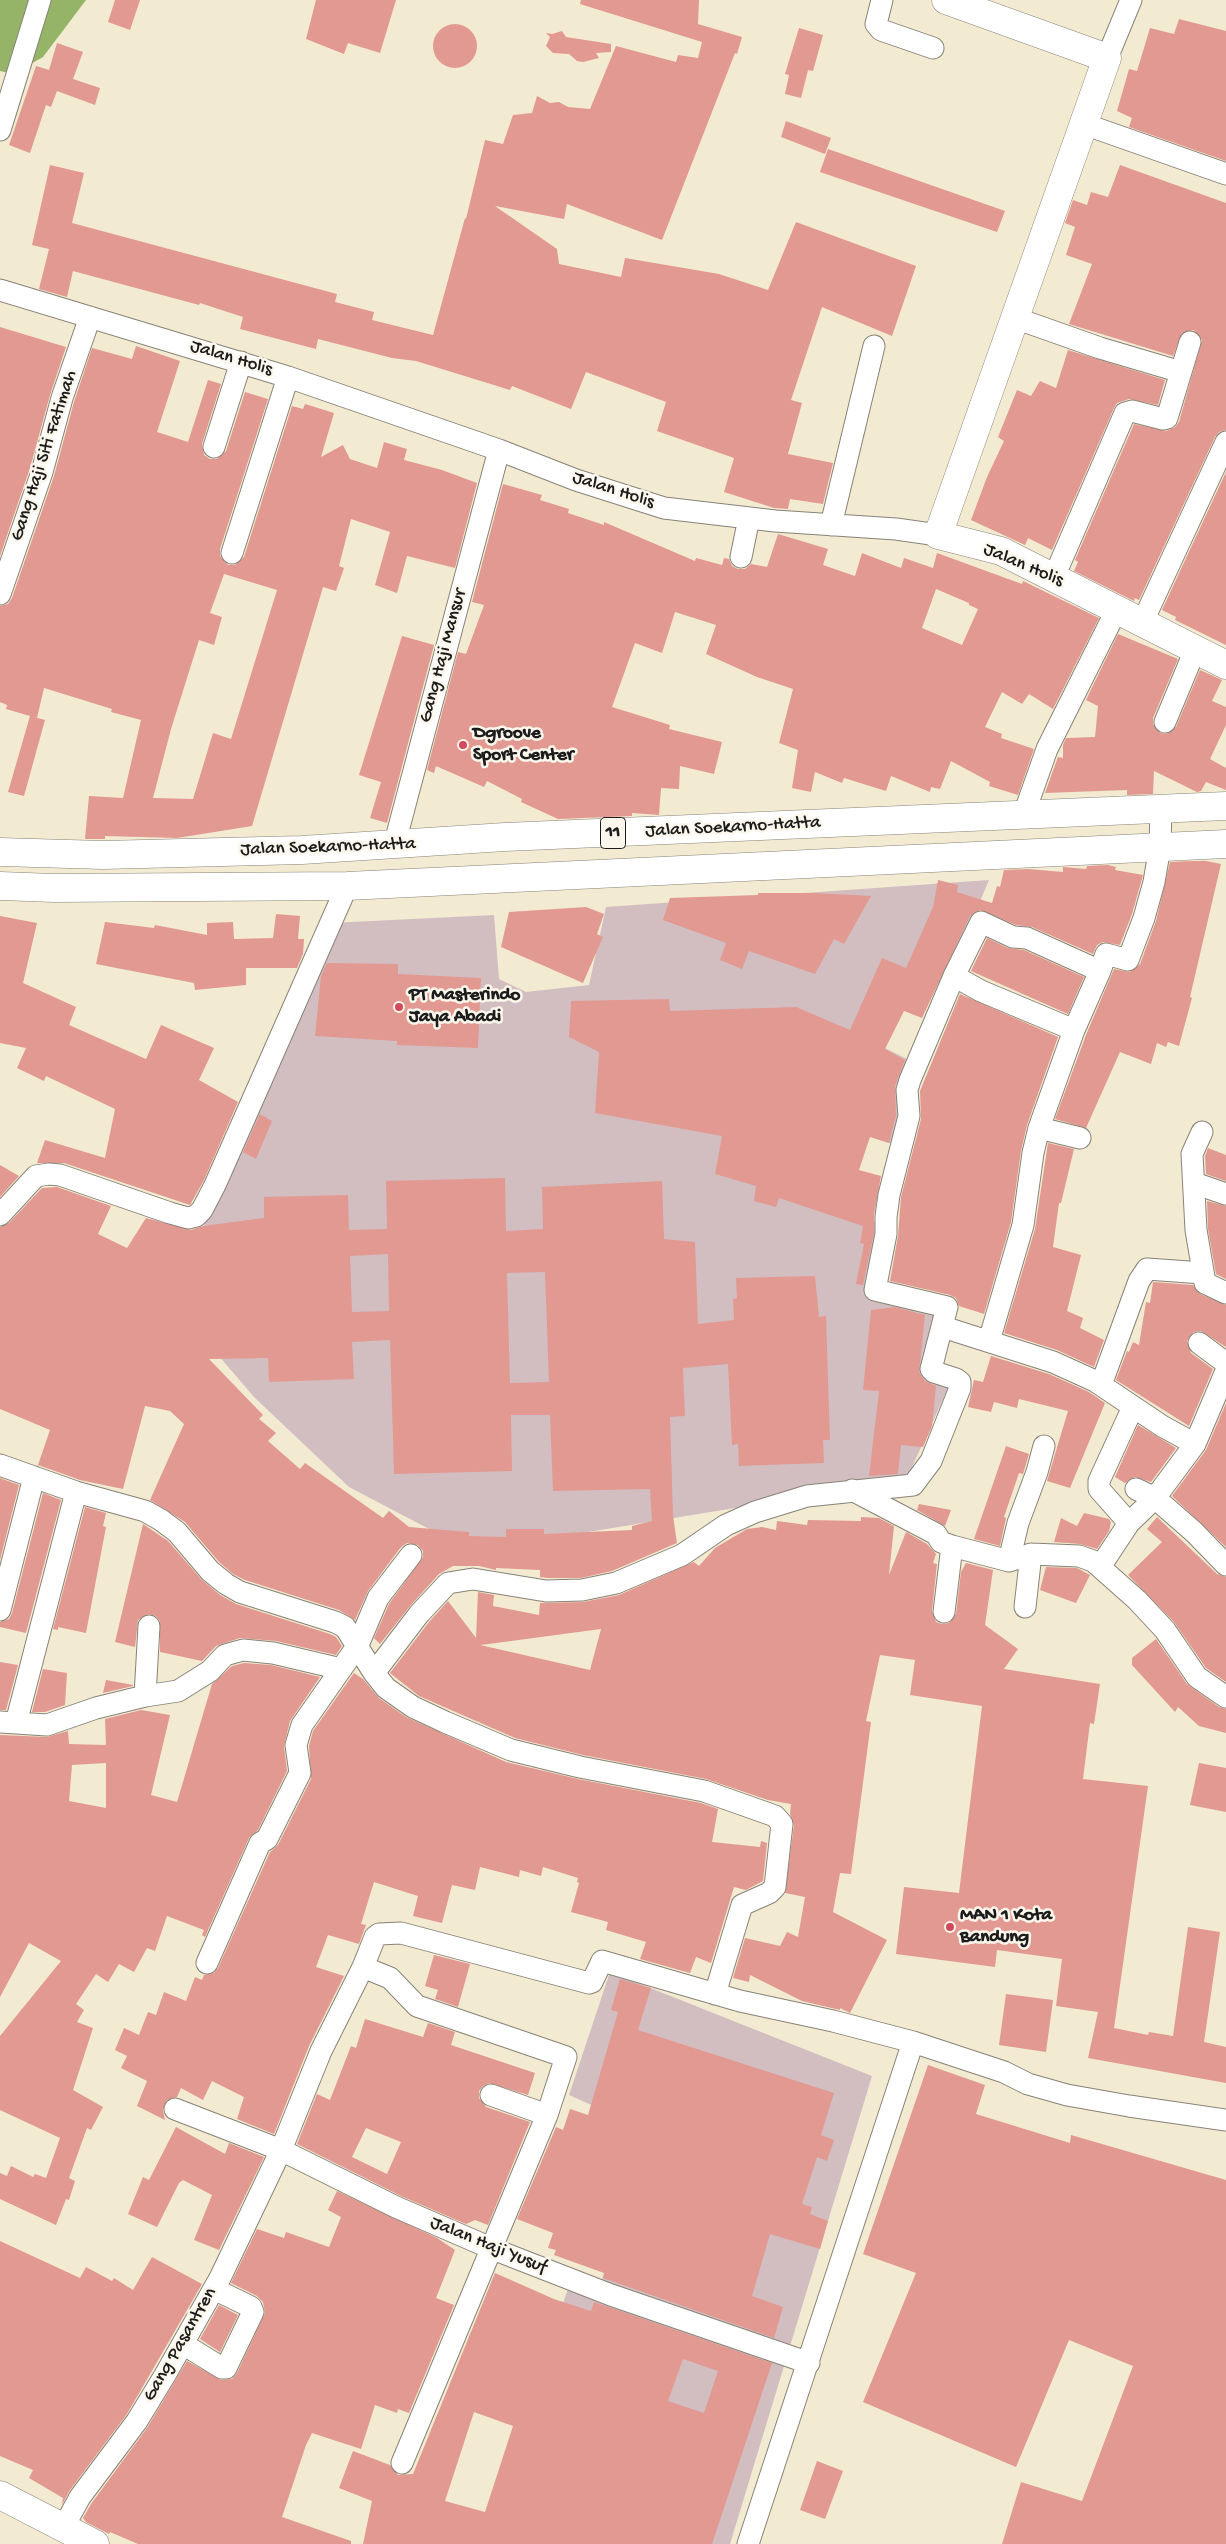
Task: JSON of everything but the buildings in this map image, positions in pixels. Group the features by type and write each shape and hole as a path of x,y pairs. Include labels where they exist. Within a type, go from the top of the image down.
{"main road":[{"path":"938,535 1107,58 946,0"},
{"name":"Jalan Holis","path":"938,535 1000,551 1226,664"},
{"name":"Jalan Soekarno-Hatta","path":"0,852 103,855 394,846 505,838 1226,806"},
{"name":"Jalan Soekarno-Hatta","path":"0,886 54,888 347,886 1226,844"},
{"path":"0,2495 93,2544"}],"street":[{"path":"0,130 40,0"},
{"path":"882,0 876,24 880,30 934,48"},
{"path":"1107,58 1131,0"},
{"path":"1084,124 1226,174"},
{"name":"Jalan Holis","path":"0,290 288,377 497,458 576,480 657,506 749,518 896,529 938,535"},
{"name":"Gang Haji Siti Fatimah","path":"0,594 42,472 62,398 90,317"},
{"path":"1015,318 1100,348 1180,372"},
{"path":"1054,577 1125,413 1132,411 1163,419 1167,418 1190,342"},
{"path":"832,525 874,346"},
{"path":"214,447 242,362"},
{"path":"232,553 288,377"},
{"path":"1143,622 1226,442"},
{"name":"Gang Haji Mansur","path":"394,846 497,458"},
{"path":"741,557 749,518"},
{"path":"1024,814 1047,750 1116,609"},
{"path":"1165,722 1195,650"},
{"path":"989,1341 1022,1225 1033,1153 1039,1128 1074,1030 1106,954 1128,960 1131,954 1150,897 1160,847 1160,809"},
{"path":"0,1214 36,1176 49,1174 60,1175 170,1213 188,1218 196,1216 202,1210 214,1185 347,886"},
{"path":"374,1673 420,1614 448,1583 473,1579 546,1591 582,1590 616,1583 682,1555 726,1525 755,1512 807,1496 913,1485 931,1461 960,1388 960,1382 934,1372 931,1369 947,1307 878,1292 875,1287 886,1234 889,1194 909,1116 907,1090 954,976 981,922 1013,936 1027,938 1100,971"},
{"path":"954,976 981,991 1074,1030"},
{"path":"1039,1128 1080,1138"},
{"path":"1202,1132 1192,1154 1196,1230 1205,1283 1226,1293"},
{"path":"1194,1183 1226,1194"},
{"path":"1101,1385 1142,1274 1147,1269 1152,1268 1203,1273"},
{"path":"943,1327 1053,1362 1101,1385 1133,1407 1195,1444"},
{"path":"1100,1567 1129,1523 1155,1498 1195,1444 1226,1372 1199,1342"},
{"path":"1129,1523 1099,1489 1099,1482 1133,1407"},
{"path":"1009,1561 1018,1523 1037,1472 1044,1446"},
{"path":"0,1465 76,1492 145,1511 177,1532 210,1571 226,1584 240,1592 335,1622 345,1627 374,1673 386,1688 413,1707 511,1750 580,1767 704,1791 775,1816 782,1824 774,1888 769,1894 742,1905 715,1994 772,2009 833,2021 912,2042 1004,2072 1028,2084 1067,2095 1226,2120"},
{"path":"0,1610 34,1476"},
{"path":"1136,1489 1155,1498 1194,1532 1226,1565"},
{"path":"852,1490 936,1534 941,1542 952,1546 1009,1561 1031,1554 1086,1558 1100,1567 1154,1618 1165,1630 1197,1676 1221,1686"},
{"path":"76,1492 8,1723 47,1725 96,1708 145,1696 178,1692 203,1676 225,1655 243,1650 264,1651 341,1669"},
{"path":"944,1612 952,1546"},
{"path":"1025,1607 1031,1554"},
{"path":"207,1963 260,1843 267,1838 300,1773 296,1745 302,1725 358,1645 378,1598 411,1555"},
{"path":"145,1696 149,1626"},
{"name":"Gang Pasantren","path":"63,2528 80,2497 137,2421 214,2289 280,2150 321,2051 363,1967 375,1937 379,1934 401,1933 589,1984 592,1982 602,1961 715,1994"},
{"path":"363,1967 390,1978 417,2006 566,2057 547,2115 493,2249 402,2463"},
{"path":"748,2544 809,2363 912,2042"},
{"path":"491,2096 547,2115"},
{"name":"Jalan Haji Yusuf","path":"175,2109 280,2150 396,2207 493,2249 611,2296 809,2363"},
{"path":"183,2344 222,2368 226,2368 253,2312 251,2307 214,2289"}],"shaded area":[{"path":"989,880 945,985 916,974 883,1047 909,1060 910,1104 895,1145 869,1136 799,1192 881,1225 867,1282 941,1307 922,1366 951,1382 906,1480 515,1544 431,1530 349,1487 254,1397 212,1348 204,1220 331,923 494,915 499,979 526,992 589,985 606,907"},
{"path":"610,1972 872,2076 730,2544 481,2544 572,2277 600,2285 654,2133 569,2095"}],"green space":[{"path":"0,0 86,0 43,57 13,74 0,71"}],"place":[{"name":"Dgroove Sport Center","path":"463,745"},
{"name":"PT Masterindo Jaya Abadi","path":"399,1007"},
{"name":"MAN 1 Kota Bandung","path":"950,1927"}]}
